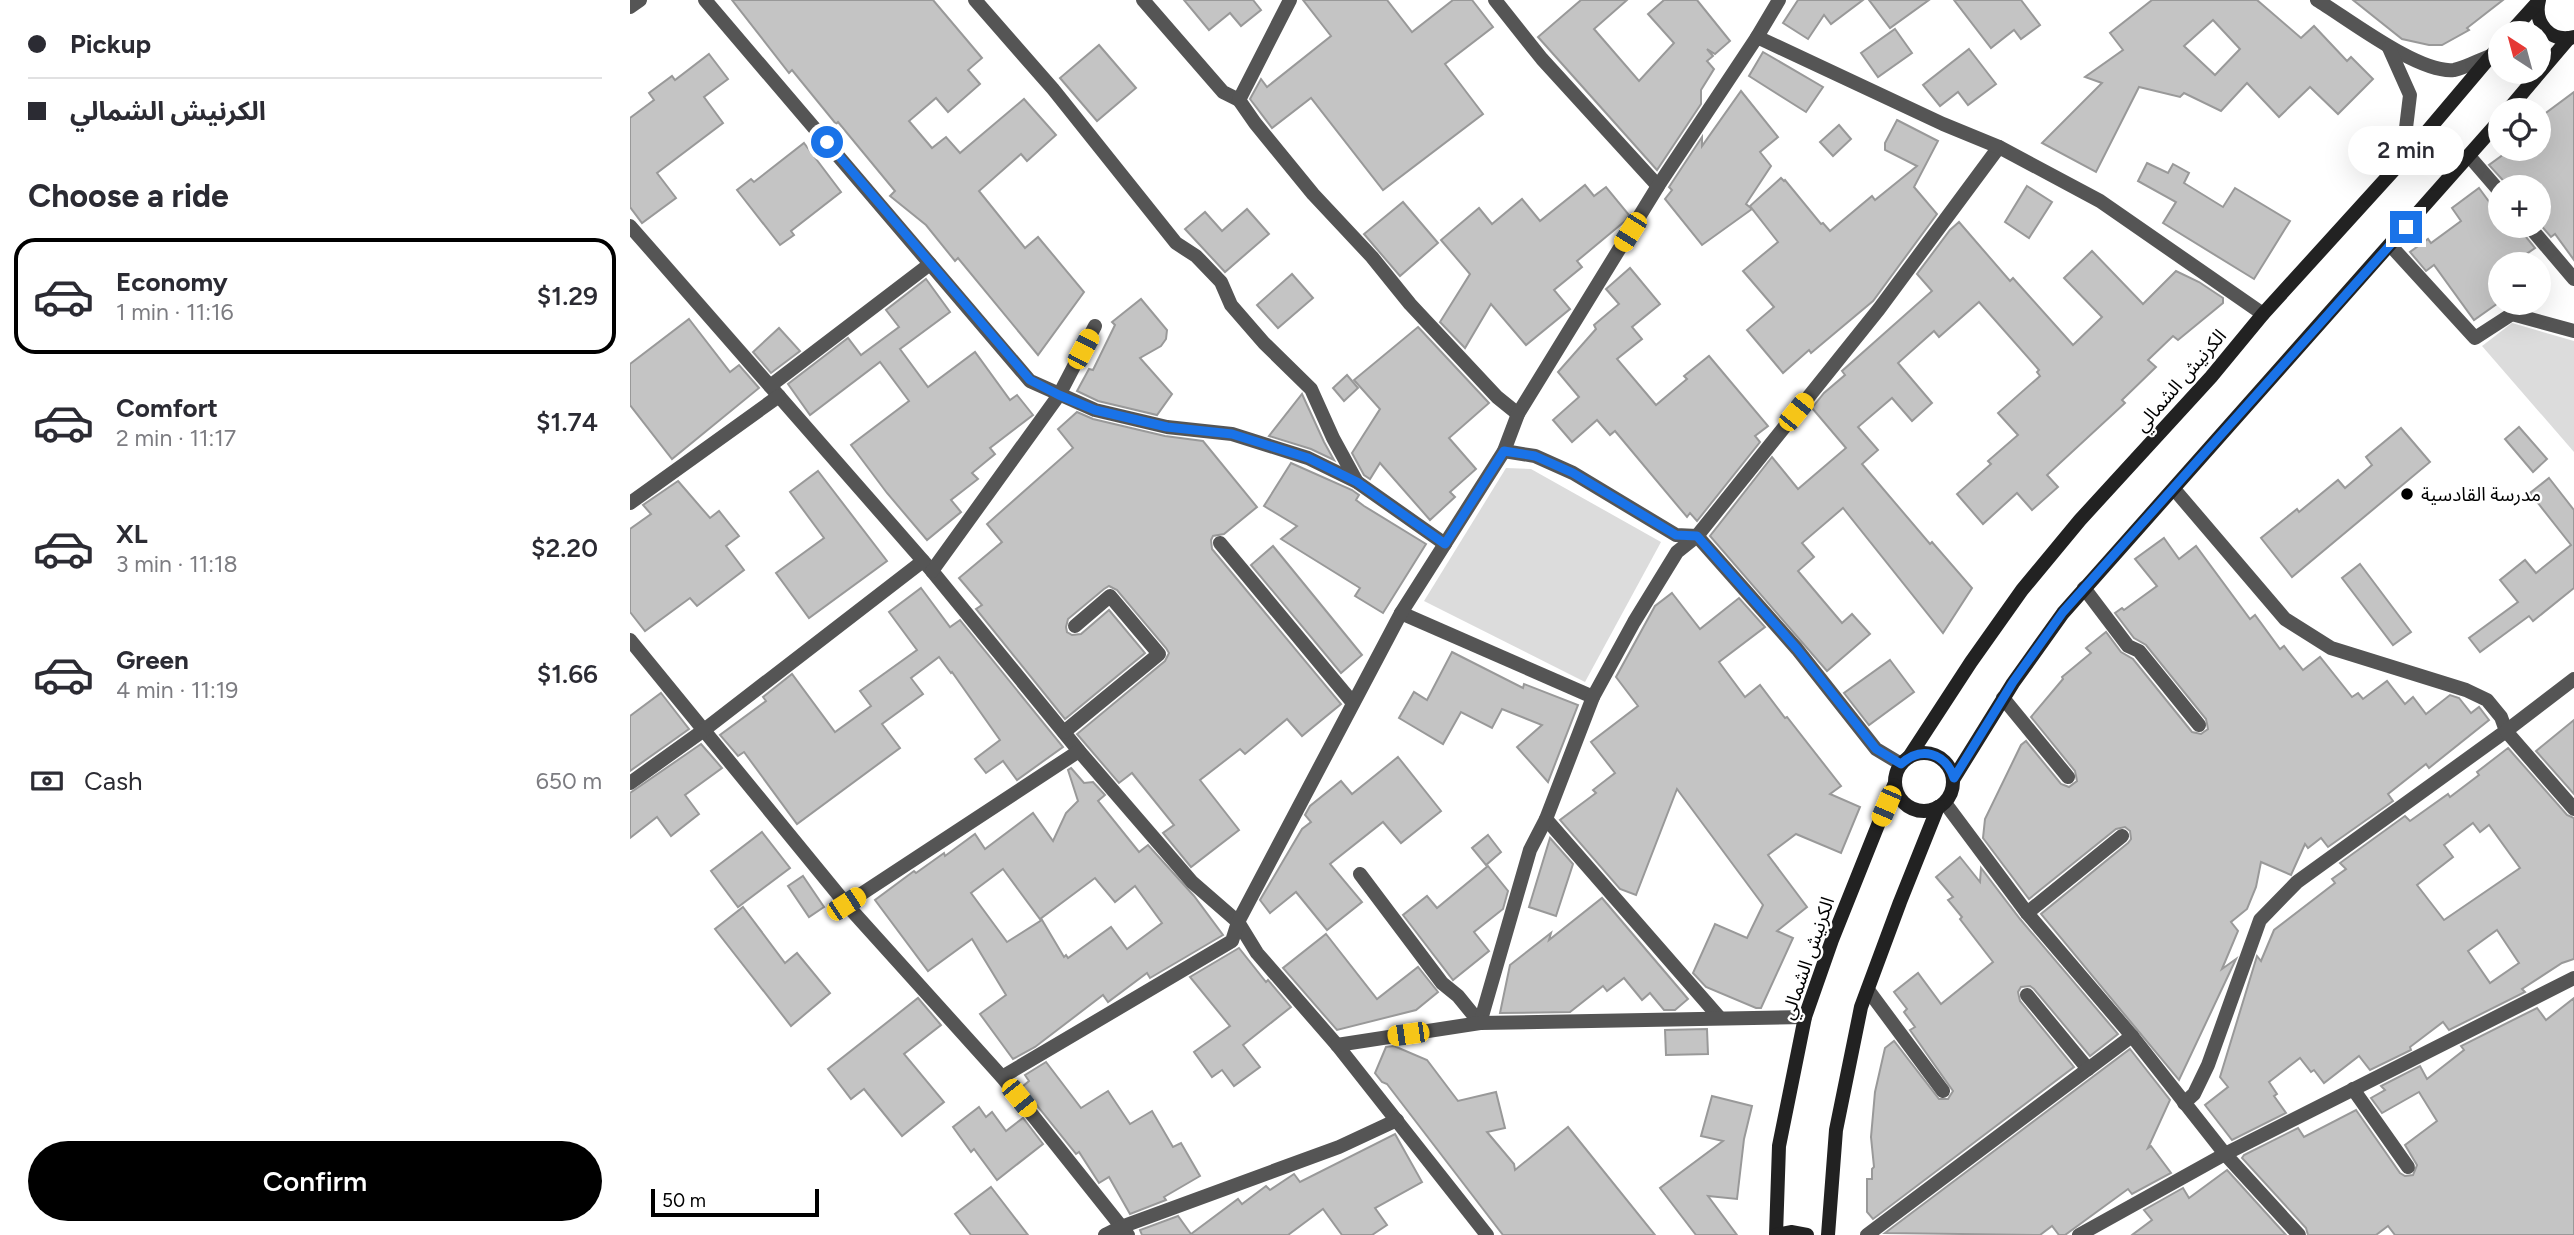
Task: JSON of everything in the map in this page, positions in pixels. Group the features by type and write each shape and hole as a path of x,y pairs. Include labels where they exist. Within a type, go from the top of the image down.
{"main road":[{"path":"2520,21 2538,1"},
{"path":"2538,1 2539,22 2544,30 2560,38 2572,38"},
{"path":"2519,98 2572,38"},
{"name":"الكرنيش الشمالي","path":"1905,761 2022,590 2080,520 2402,161 2488,58"},
{"path":"1954,778 1942,759 1921,753 1905,761 1895,775 1894,785 1897,795 1913,810 1932,811 1942,805 1951,795 1954,778 2003,698 2063,612 2488,133"},
{"name":"الكرنيش الشمالي","path":"1776,1235 1779,1146 1805,1017 1832,940 1894,785"},
{"path":"1828,1235 1836,1130 1861,1007 1942,805"},
{"path":"1776,1235 1791,1232 1807,1235"}],"street":[{"path":"630,7 640,0"},
{"path":"705,0 1030,380 1095,410 1167,427 1232,434 1308,458 1357,482 1445,544"},
{"path":"975,0 1053,89 1176,243 1196,256 1221,282 1231,305 1264,343 1311,389 1357,482"},
{"path":"1143,0 1223,92 1239,100 1304,184 1372,257 1410,303 1497,397 1518,414"},
{"path":"1239,100 1290,0"},
{"path":"1495,0 1542,59 1658,186"},
{"path":"1002,1077 1232,941 1238,922 1401,612 1504,451 1518,414 1658,186 1779,0"},
{"path":"2317,0 2389,48 2435,67 2453,70 2488,57"},
{"path":"1757,37 1943,124 1999,147 2100,201 2263,314"},
{"path":"2389,48 2410,96 2402,161"},
{"path":"1480,1023 1530,850 1546,819 1593,697 1634,622 1676,552 1697,536 1879,309 1999,147"},
{"path":"2469,156 2488,179"},
{"path":"630,226 928,566 1079,751 1192,882 1238,922 1257,953 1336,1045 1488,1235"},
{"path":"2539,238 2574,279"},
{"path":"2390,245 2475,338 2512,314 2574,331"},
{"path":"630,503 774,391 930,264"},
{"path":"630,783 928,566 1059,395 1095,326"},
{"path":"1504,451 1535,456 1573,473 1676,535 1697,536 1797,649 1876,749 1905,761"},
{"path":"2174,489 2285,619 2331,648 2466,690 2487,700 2501,717 2506,731 2574,810"},
{"path":"1220,543 1353,703"},
{"path":"2084,589 2128,646 2139,651 2199,725"},
{"path":"1064,732 1159,654 1110,596 1074,625"},
{"path":"1401,612 1593,697"},
{"path":"630,640 846,904 1002,1077 1124,1231"},
{"path":"2184,1103 2194,1094 2208,1065 2260,920 2297,882 2574,679"},
{"path":"2003,698 2068,777"},
{"path":"846,904 1079,751"},
{"path":"1942,805 2225,1154 2299,1235"},
{"path":"1546,819 1719,1017"},
{"path":"2027,913 2122,836"},
{"path":"1360,874 1442,983 1458,996 1480,1023"},
{"path":"2079,1235 2225,1154 2574,978"},
{"path":"1868,989 1944,1091"},
{"path":"2027,995 2088,1069"},
{"path":"1336,1045 1480,1023 1805,1017"},
{"path":"1867,1235 2132,1036"},
{"path":"2353,1090 2408,1167"},
{"path":"1105,1235 1124,1231 1339,1147 1397,1120"}],"shaded area":[{"path":"2512,323 2574,341 2574,452 2482,346"},
{"path":"1506,468 1531,469 1661,542 1585,682 1424,601"}],"building":[{"path":"732,0 933,0 982,58 968,70 980,84 948,112 936,98 909,121 932,148 946,137 960,153 1024,99 1056,135 1027,161 1021,154 979,191 1025,248 1038,237 1084,292 1038,355 958,258 955,261 926,225 890,196 895,191 792,70 789,73"},
{"path":"1184,0 1253,0 1261,10 1241,26 1230,13 1209,30"},
{"path":"1303,0 1387,0 1412,32 1453,0 1472,0 1493,27 1445,64 1483,114 1383,190 1311,98 1272,128 1250,99 1261,79 1267,87 1331,36"},
{"path":"1581,0 1627,0 1594,29 1639,81 1674,43 1648,14 1664,0 1697,0 1730,41 1715,54 1707,49 1713,56 1707,61 1714,69 1701,90 1701,104 1657,170 1538,37"},
{"path":"1798,0 1863,0 1831,24 1824,15 1808,39 1783,23"},
{"path":"1869,0 1929,0 1890,28"},
{"path":"1954,0 2021,0 2040,25 2021,39 2014,30 1991,48"},
{"path":"2152,0 2257,0 2301,38 2314,26 2347,61 2351,57 2373,79 2338,114 2310,87 2279,117 2247,83 2221,111 2184,93 2180,97 2139,87 2096,172 2042,143 2102,83 2085,77 2123,50 2110,33","holes":["2213,20 2240,49 2215,75 2184,46"]},
{"path":"2353,0 2503,0 2467,28 2469,30 2442,45 2429,45 2402,39"},
{"path":"1895,29 1912,53 1878,77 1861,53"},
{"path":"1099,45 1136,88 1097,121 1060,78"},
{"path":"1969,49 1996,84 1968,105 1958,92 1940,106 1923,85"},
{"path":"1763,52 1823,87 1806,112 1749,76"},
{"path":"709,54 728,79 704,97 723,123 657,173 676,198 642,223 630,207 630,118 654,100 649,93 672,76 675,80"},
{"path":"1741,91 1778,137 1760,152 1771,166 1746,204 1752,209 1702,245 1665,199 1672,190 1669,187 1702,137 1702,146"},
{"path":"2574,92 2574,260 2555,234 2551,237 2551,175 2498,175 2489,165 2494,161 2551,161 2551,109"},
{"path":"1897,120 1938,141 1914,187 1937,214 1873,301 1783,373 1747,330 1774,307 1743,271 1778,242 1750,206 1781,178 1830,231 1872,196 1875,200 1917,166 1885,150 1885,143"},
{"path":"1839,125 1851,139 1833,156 1820,142"},
{"path":"804,143 841,192 791,231 794,235 780,245 737,190 751,179 754,182"},
{"path":"2147,163 2168,173 2173,164 2189,173 2184,183 2223,207 2235,188 2290,221 2254,279 2163,223 2176,202 2138,181"},
{"path":"1585,185 1594,196 1606,187 1629,215 1577,261 1582,267 1554,290 1570,309 1526,345 1491,304 1465,348 1440,322 1470,274 1441,240 1479,208 1492,224 1522,199 1540,221"},
{"path":"2027,186 2052,202 2029,238 2005,222"},
{"path":"2479,188 2488,200 2488,238 2527,238 2535,248 2529,252 2488,252 2488,310 2474,320 2434,265 2426,271 2410,252 2428,239 2431,243 2461,221 2452,208"},
{"path":"1403,202 1438,243 1400,276 1364,234"},
{"path":"1247,209 1269,234 1225,272 1185,229 1205,212 1222,231"},
{"path":"1959,222 2010,281 2013,278 2073,345 2102,317 2064,278 2092,251 2143,304 2176,271 2223,298 2223,303 2178,340 2173,336 2148,360 2156,367 2122,400 2125,403 2047,475 2058,487 2032,510 2017,493 1983,524 1957,494 1991,464 1988,461 2018,435 1998,413 2040,376 2037,372 2039,370 1979,302 1939,337 1934,331 1898,363 1932,403 1912,421 1892,398 1858,427 1878,450 1862,464 1930,544 1932,542 1972,588 1943,633 1843,508 1802,543 1814,557 1798,571 1842,623 1852,614 1870,634 1827,671 1710,536 1772,457 1798,489 1846,448 1812,408 1824,393 1845,375 1842,371 1932,291 1917,274"},
{"path":"1630,268 1660,304 1632,327 1642,339 1617,359 1656,405 1687,379 1684,376 1709,356 1768,426 1755,436 1760,442 1697,521 1690,513 1687,517 1615,431 1610,435 1597,420 1572,442 1553,420 1579,397 1558,372 1596,329 1594,325 1619,304 1606,289"},
{"path":"1292,274 1313,298 1278,328 1257,305"},
{"path":"926,279 950,312 900,349 928,387 975,352 1010,400 1017,395 1033,415 990,448 995,454 972,473 978,479 951,500 961,512 927,540 851,445 909,401 880,362 810,415 788,384 848,338 861,355 899,327 886,310"},
{"path":"1141,299 1167,330 1166,339 1161,346 1140,358 1172,394 1157,415 1098,401 1077,391 1089,369 1093,370 1115,325 1112,322"},
{"path":"689,319 730,372 739,365 759,388 672,459 630,405 630,364"},
{"path":"1418,327 1489,403 1449,438 1476,469 1450,492 1455,497 1430,520 1380,463 1370,479 1364,475 1352,453 1380,409 1354,380"},
{"path":"779,328 800,351 771,373 753,352"},
{"path":"1347,375 1358,388 1344,401 1333,388"},
{"path":"1302,394 1334,460 1311,449 1269,436"},
{"path":"1077,412 1093,419 1165,436 1203,441 1257,507 1224,534 1213,536 1212,549 1341,704 1302,736 1287,719 1245,754 1240,749 1200,780 1239,830 1191,867 1163,833 1174,825 1132,773 1119,783 1077,734 1165,661 1169,653 1166,648 1117,590 1109,586 1104,589 1068,619 1067,632 1072,635 1081,634 1109,610 1145,653 1065,719 976,609 982,605 959,578 1002,542 987,524 1073,448 1058,429"},
{"path":"2519,427 2547,459 2533,472 2505,439"},
{"name":"مدرسة القادسية","path":"2401,428 2430,462 2292,577 2261,538 2338,480 2345,488 2372,465 2366,457"},
{"path":"1291,463 1352,490 1359,495 1356,500 1364,506 1426,544 1383,613 1355,596 1360,588 1281,539 1297,526 1264,506"},
{"path":"818,471 887,561 809,618 776,573 824,538 790,492"},
{"path":"2549,478 2574,510 2574,588 2533,621 2529,616 2480,652 2469,638 2518,602 2500,580 2525,560 2536,573 2571,545 2530,493"},
{"path":"678,481 710,518 719,511 739,536 726,546 744,570 697,606 690,598 645,631 630,612 630,529 651,514 643,505"},
{"path":"2164,538 2179,559 2196,546 2250,619 2255,615 2280,649 2284,646 2303,670 2320,657 2352,697 2358,693 2363,699 2387,681 2405,704 2413,697 2426,714 2450,695 2459,698 2471,713 2479,707 2489,720 2429,768 2426,764 2388,794 2393,801 2328,847 2321,838 2308,848 2305,844 2291,875 2261,862 2256,887 2247,909 2231,922 2238,931 2222,969 2236,959 2179,1080 2041,914 2128,843 2131,839 2130,831 2125,827 2116,829 2029,899 1983,838 1985,819 2021,745 2026,741 2061,784 2069,787 2077,781 2075,771 2031,717 2062,677 2091,653 2086,648 2106,632 2121,652 2133,659 2192,732 2201,734 2208,729 2206,719 2146,645 2134,638 2115,613 2122,608 2124,610 2157,586 2135,559"},
{"path":"1273,546 1362,655 1341,673 1251,565"},
{"path":"2360,564 2411,632 2393,645 2342,578"},
{"path":"921,588 950,627 960,620 1063,747 1017,780 1003,761 986,773 975,759 1000,740 939,657 911,678 923,694 882,724 900,748 797,824 744,752 738,756 720,735 766,701 763,697 792,674 835,732 871,706 860,691 917,650 889,612"},
{"path":"1672,593 1700,629 1739,598 1765,627 1719,662 1745,697 1760,685 1841,786 1830,794 1860,807 1841,853 1796,834 1768,855 1807,907 1777,931 1793,938 1761,1008 1706,987 1693,973 1715,924 1747,938 1763,905 1677,789 1636,895 1620,889 1560,820 1596,793 1593,790 1615,773 1591,742 1638,706 1616,677 1655,606"},
{"path":"1452,652 1523,688 1524,684 1578,705 1548,782 1517,747 1542,725 1502,709 1492,728 1461,712 1443,744 1399,718 1414,692 1427,700"},
{"path":"1890,660 1914,692 1869,725 1844,693"},
{"path":"661,693 689,729 630,771 630,716"},
{"path":"2574,720 2574,794 2536,751"},
{"path":"701,744 722,768 685,795 699,814 671,836 657,817 630,838 630,793"},
{"path":"2508,748 2567,815 2574,818 2574,959 2562,963 2522,989 2525,992 2449,1030 2443,1022 2410,1047 2411,1050 2370,1070 2359,1056 2324,1083 2300,1058 2269,1082 2277,1094 2274,1096 2286,1113 2232,1140 2205,1105 2228,1087 2220,1077 2257,956 2261,961 2274,930 2335,883 2332,879 2346,869 2340,863 2405,816 2410,821 2448,794 2450,797 2479,775 2477,772","holes":["2473,823 2480,832 2489,825 2520,868 2444,920 2417,885 2453,857 2444,845","2497,930 2519,963 2490,983 2468,951"]},
{"path":"1398,757 1441,811 1401,843 1383,822 1330,864 1362,902 1327,930 1296,892 1270,913 1260,900 1302,829 1311,822 1305,815 1310,806 1341,781 1352,794"},
{"path":"1071,768 1084,783 1093,782 1105,795 1098,801 1139,852 1148,845 1194,896 1223,935 1150,978 1147,973 1108,1002 1103,995 1035,1047 1013,1059 980,1014 1006,995 972,939 928,971 875,900 914,871 916,873 944,853 945,856 975,834 985,849 1033,813 1053,841 1066,813 1078,801 1068,770","holes":["1003,869 1040,919 1095,878 1115,902 1135,886 1162,923 1127,949 1111,927 1068,958 1066,955 1064,957 1042,920 1007,942 971,893"]},
{"path":"762,832 790,868 738,907 711,871"},
{"path":"1488,835 1501,852 1486,865 1472,848"},
{"path":"1550,838 1573,864 1556,916 1529,907"},
{"path":"1960,857 1980,882 1981,868 2020,919 2118,1034 2090,1056 2034,989 2030,986 2021,987 2018,992 2020,1001 2074,1067 1873,1219 1867,1212 1867,1179 1872,1179 1874,1167 1871,1137 1875,1092 1885,1048 1894,1041 1939,1099 1948,1099 1953,1091 1910,1030 1915,1027 1904,1012 1907,1009 1894,992 1918,973 1941,1004 1993,962 1960,919 1962,917 1948,900 1953,897 1936,877"},
{"path":"1488,866 1508,891 1503,909 1474,932 1489,951 1453,980 1403,915 1427,896 1437,908"},
{"path":"803,876 824,907 809,917 788,886"},
{"path":"1602,898 1688,999 1675,1010 1664,1010 1650,993 1642,1000 1624,978 1607,991 1603,986 1570,1012 1500,1013 1510,965 1551,933 1549,940"},
{"path":"743,907 785,963 797,953 830,993 791,1026 715,929"},
{"path":"1326,934 1377,999 1418,967 1438,992 1416,1010 1337,1030 1283,968"},
{"path":"1239,948 1266,982 1268,980 1291,1007 1243,1045 1260,1067 1234,1086 1222,1070 1212,1077 1194,1052 1230,1026 1190,977"},
{"path":"918,998 941,1025 904,1054 944,1102 902,1136 864,1089 851,1099 828,1069"},
{"path":"2574,998 2574,1235 2395,1235 2388,1226 2376,1235 2308,1235 2306,1228 2242,1158 2298,1128 2304,1137 2356,1110 2400,1173 2405,1176 2413,1175 2417,1165 2405,1145 2437,1121 2419,1092 2382,1113 2371,1098 2385,1090 2381,1086 2420,1066 2427,1079 2464,1050 2461,1046 2537,1008 2546,1020"},
{"path":"1707,1029 1708,1054 1666,1055 1665,1030"},
{"path":"1394,1046 1427,1060 1458,1101 1496,1092 1505,1128 1487,1132 1514,1164 1515,1170 1568,1127 1655,1235 1503,1235 1387,1084 1375,1073 1386,1047"},
{"path":"2130,1049 2170,1100 2148,1148 2151,1146 2171,1173 2132,1194 2128,1189 2065,1235 2059,1235 2052,1226 2040,1235 1885,1233"},
{"path":"1046,1062 1081,1108 1108,1091 1130,1124 1152,1111 1173,1147 1181,1143 1200,1176 1164,1197 1166,1200 1130,1214 1109,1177 1099,1183 1079,1152 1076,1154 1022,1087 1029,1081 1025,1075"},
{"path":"1712,1096 1752,1106 1744,1139 1737,1199 1708,1196 1737,1235 1696,1235 1660,1188 1723,1141 1701,1136"},
{"path":"979,1107 986,1117 992,1112 1006,1131 1023,1118 1043,1144 997,1180 974,1149 971,1152 953,1127"},
{"path":"1395,1134 1422,1182 1375,1208 1387,1225 1372,1235 1342,1235 1323,1209 1288,1235 1142,1235 1140,1230 1178,1216 1191,1234 1238,1199 1242,1204 1266,1186 1270,1190 1294,1174 1300,1182"},
{"path":"2227,1170 2286,1235 2132,1235 2152,1220 2144,1210 2183,1188 2189,1198"},
{"path":"991,1187 1028,1235 971,1235 955,1214"}],"place":[{"name":"مدرسة القادسية","path":"2407,494"}],"route":[{"path":"827,142 1030,380 1095,410 1167,427 1232,434 1308,458 1357,482 1445,544 1504,451 1535,456 1573,473 1676,535 1697,536 1797,649 1876,749 1901,764 1909,757 1921,753 1931,754 1942,759 1954,778 2013,682 2063,612 2406,227"}]}
